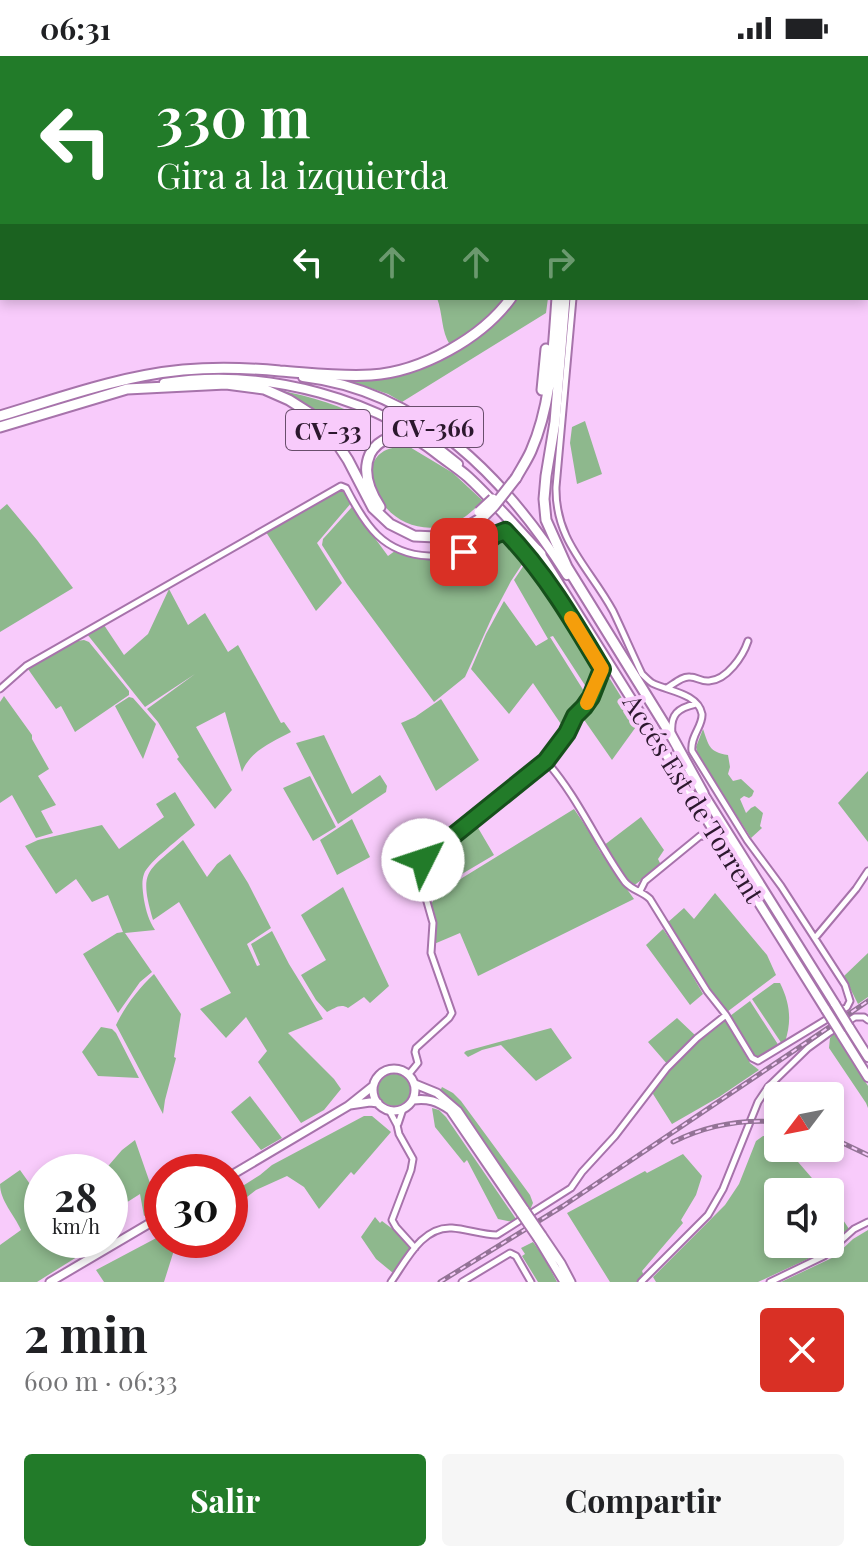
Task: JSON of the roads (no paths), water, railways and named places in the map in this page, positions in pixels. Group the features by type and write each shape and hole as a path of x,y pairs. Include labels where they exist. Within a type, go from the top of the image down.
{"highway":[{"name":"CV-33","path":"0,416 125,380 180,370 276,370 323,375 373,375 398,370 445,352 477,333 509,300"},
{"name":"CV-33","path":"0,427 127,389 226,384 264,389 311,414 329,431 373,508 390,524 414,536 436,537 458,532 503,495 531,452 550,381 554,300"},
{"path":"565,300 555,422 544,499 546,520 567,567 703,793"},
{"path":"481,514 435,532 417,531 392,520 371,492 367,469 370,455 386,439 397,436 415,439 468,477 541,554"}],"main road":[{"name":"Accés Est de Torrent","path":"210,369 318,379 378,396 422,419 458,445 487,472 521,509 550,548 868,1057"},
{"name":"Accés Est de Torrent","path":"127,389 181,381 227,380 318,392 367,410 415,433 478,481 512,516 541,554 868,1077"}],"street":[{"path":"546,761 580,808 626,883 650,899 747,1052 758,1061 847,1007 849,993 696,760 691,745 702,716 700,709 679,693 651,682 642,674 612,610 559,522 556,487 573,300"},
{"path":"0,689 26,666 341,486 346,488 374,533 394,549 441,557 482,545 505,531 520,545 555,592 602,669 591,697 546,761 421,862 420,877 434,929 431,953 452,1013 416,1048 418,1063 409,1074"},
{"path":"667,689 689,676 712,682 739,661 748,641"},
{"path":"679,693 682,699 680,708"},
{"path":"673,739 674,713 696,704"},
{"path":"640,891 645,881 700,836 709,836 717,843 751,889"},
{"path":"815,938 868,871"},
{"path":"391,1282 429,1234 444,1228 497,1235 571,1188 667,1068 726,1015"},
{"path":"641,1282 708,1215 729,1175 758,1102 777,1077 830,1032 855,1017 868,1020"},
{"path":"248,1165 348,1106 389,1069 400,1069 409,1074 416,1089 413,1100 403,1109 397,1125"},
{"path":"415,1084 437,1093 458,1111 523,1212"},
{"path":"373,1086 378,1103"},
{"path":"413,1100 429,1099 450,1110 561,1263 571,1282"},
{"path":"348,1106 378,1103 389,1110 397,1125 413,1159 392,1220 415,1248"},
{"path":"389,1110 403,1109"},
{"path":"770,1282 824,1256 854,1229 868,1222"},
{"path":"50,1282 144,1227"},
{"path":"540,1237 564,1282"},
{"path":"462,1282 510,1253 516,1256 531,1282"}],"railway":[{"path":"440,1282 563,1206 868,1001"},
{"path":"673,1142 724,1125 764,1122"},
{"path":"844,1144 868,1155"}]}
